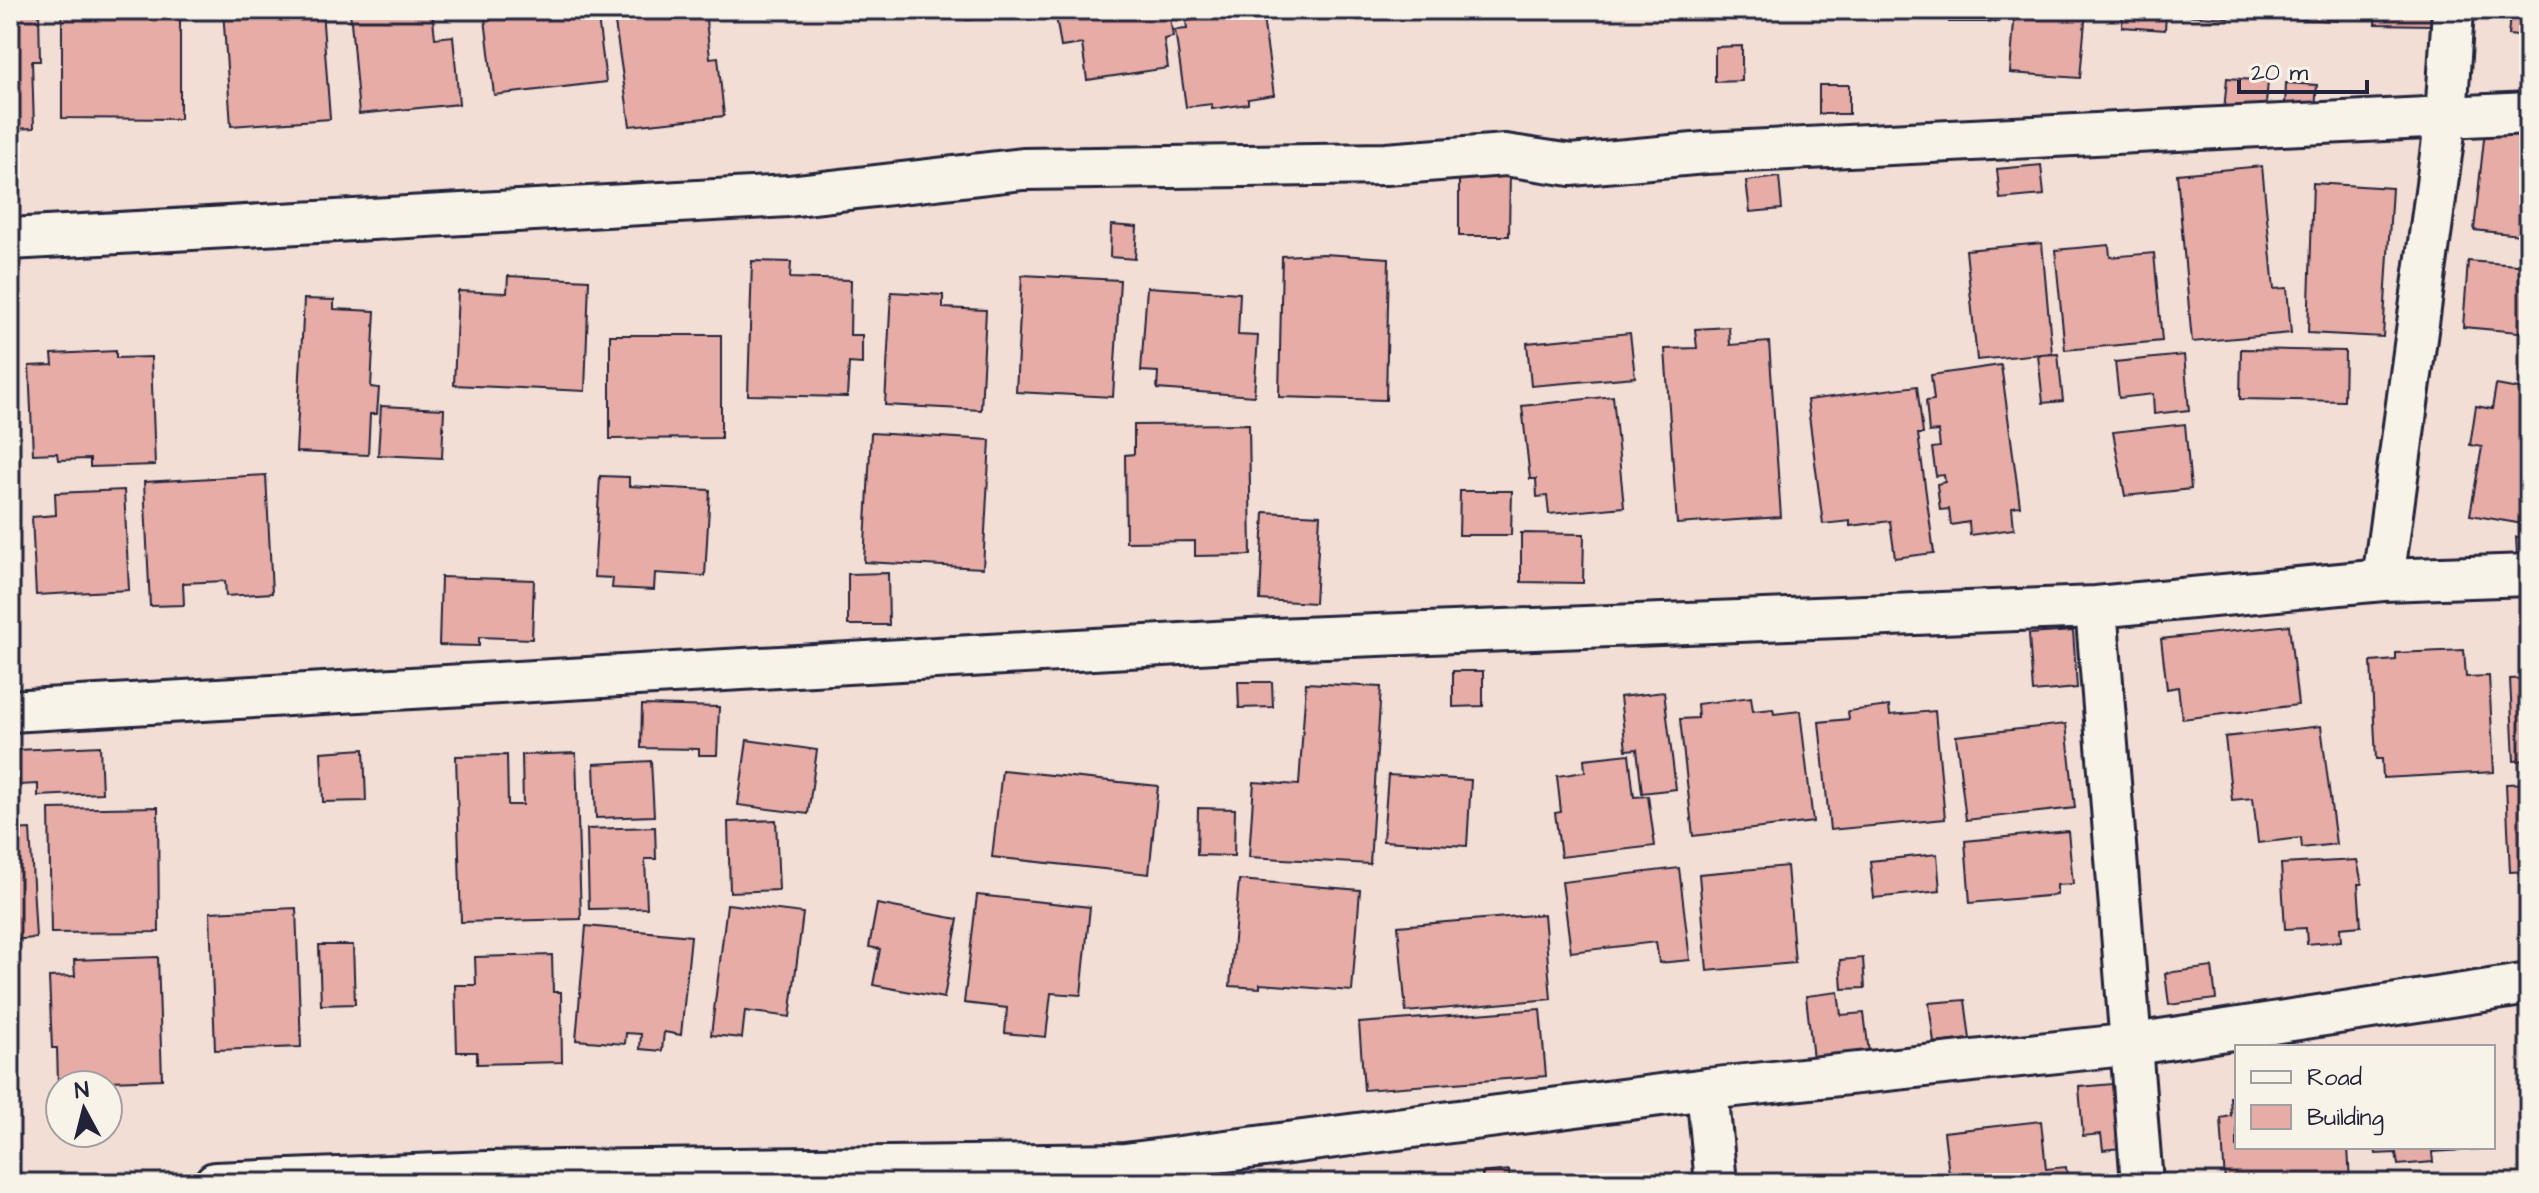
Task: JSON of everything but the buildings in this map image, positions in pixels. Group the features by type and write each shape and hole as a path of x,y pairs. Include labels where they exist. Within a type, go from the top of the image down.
{"street":[{"path":"2383,580 2446,118 2453,10"},
{"path":"10,239 788,196 1023,169 1386,164 1505,155 1571,165 1705,153 2529,113"},
{"path":"10,711 1250,640 2096,607 2383,580 2529,575"},
{"path":"2096,607 2134,1044 2142,1183"},
{"path":"215,1183 1125,1164 1707,1089 2134,1044 2529,984"},
{"path":"1707,1089 1716,1183"}]}
